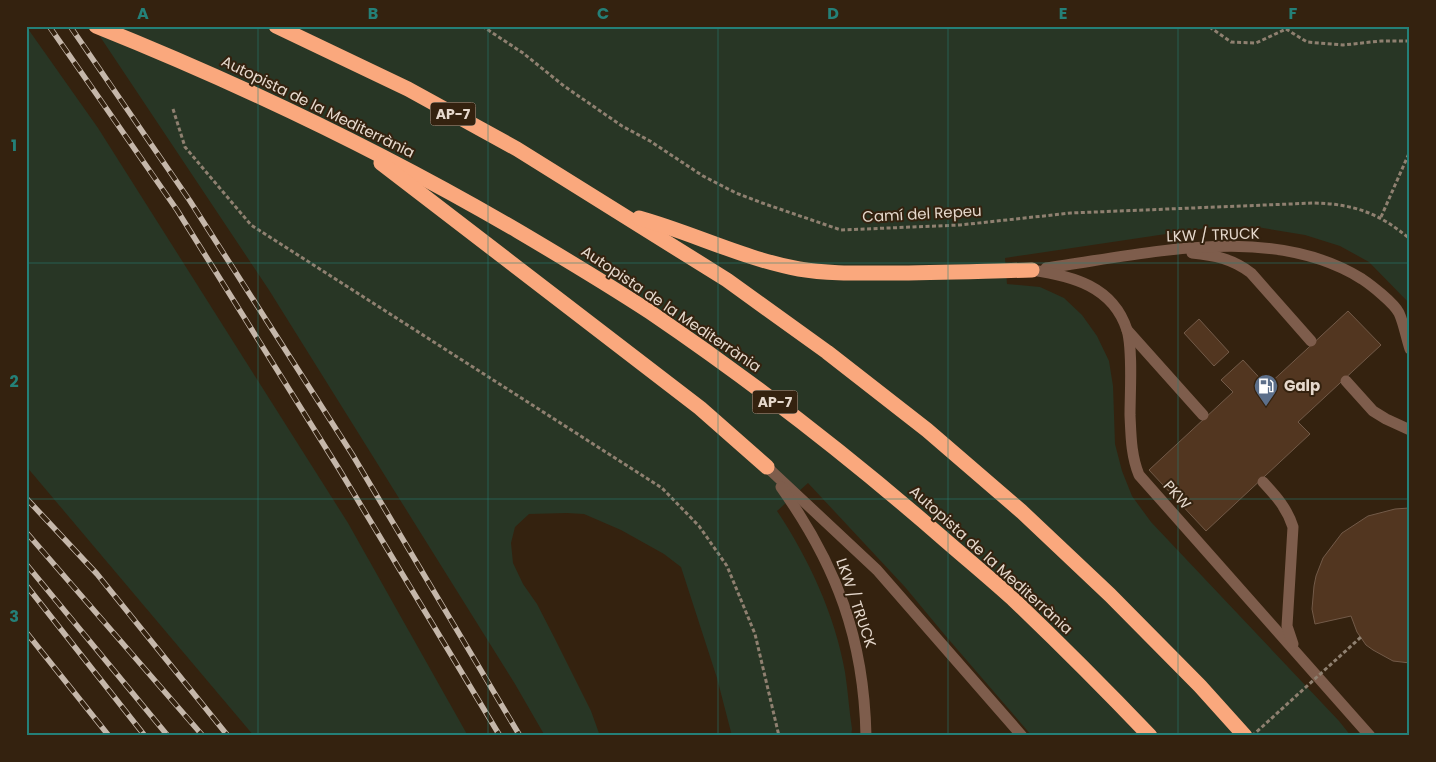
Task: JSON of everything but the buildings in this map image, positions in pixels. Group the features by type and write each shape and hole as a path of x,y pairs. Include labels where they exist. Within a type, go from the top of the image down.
{"highway":[{"name":"Autopista de la Mediterrània","path":"96,26 241,87 348,137 449,191 548,249 647,311 743,378 834,446 1011,597 1150,736"},
{"name":"AP-7","path":"276,26 408,89 517,149 727,280 827,352 927,430 1021,511 1103,588 1200,686 1245,736"},
{"path":"348,137 700,408 767,467"},
{"path":"623,214 666,226 762,260 799,269 839,274 1032,270"}],"lane":[{"name":"LKW / TRUCK","path":"1032,270 1166,251 1225,246 1260,246 1288,250 1345,268 1372,285 1398,311 1410,349"},
{"path":"1166,251 1223,258 1239,264 1251,273 1311,341"},
{"name":"PKW","path":"1032,270 1060,274 1078,280 1098,291 1111,302 1127,330 1131,447 1138,475 1370,736"},
{"path":"1398,311 1410,324"},
{"path":"1127,330 1203,415"},
{"path":"1346,381 1373,411 1386,420 1410,430"},
{"name":"LKW / TRUCK","path":"767,467 804,518 837,583 857,648 862,676 866,736"},
{"path":"767,467 878,570 1022,736"},
{"path":"1263,482 1282,503 1289,514 1293,527 1287,626 1295,650"}],"path":[{"name":"Camí del Repeu","path":"482,26 524,53 564,86 622,126 703,176 751,199 842,230 960,225 1072,213 1314,203 1336,204 1380,217 1410,239"},
{"path":"1211,26 1211,28 1231,42 1256,43 1286,29 1307,42 1343,45 1381,41 1410,41"},
{"path":"173,109 185,147 251,225 662,488 699,526 727,566 755,634 780,736"},
{"path":"1380,217 1410,151"},
{"path":"1252,736 1360,637"}],"green space":[{"path":"26,26 98,128 348,523 468,736 254,736 26,466"},
{"path":"93,26 1410,26 1410,304 1369,262 1340,246 1305,235 1257,227 1213,227 1005,258 1007,284 1040,287 1064,298 1082,315 1097,336 1109,361 1113,386 1115,444 1122,471 1132,496 1151,522 1351,736 1032,736 905,587 808,483 777,511 810,568 835,630 845,672 852,729 851,736 732,736 717,678 681,567 664,554 621,530 584,514 567,513 529,514 515,527 511,543 513,563 554,637 591,711 600,736 545,736 515,684 269,290"}],"railway":[{"path":"49,26 177,210 339,469 500,736"},
{"path":"70,26 190,201 352,454 520,736"},
{"path":"26,498 97,574 228,736"},
{"path":"26,532 203,736"},
{"path":"26,564 168,736"},
{"path":"26,585 145,736"},
{"path":"26,632 109,736"}],"place":[{"name":"Galp","path":"1266,407"}]}
